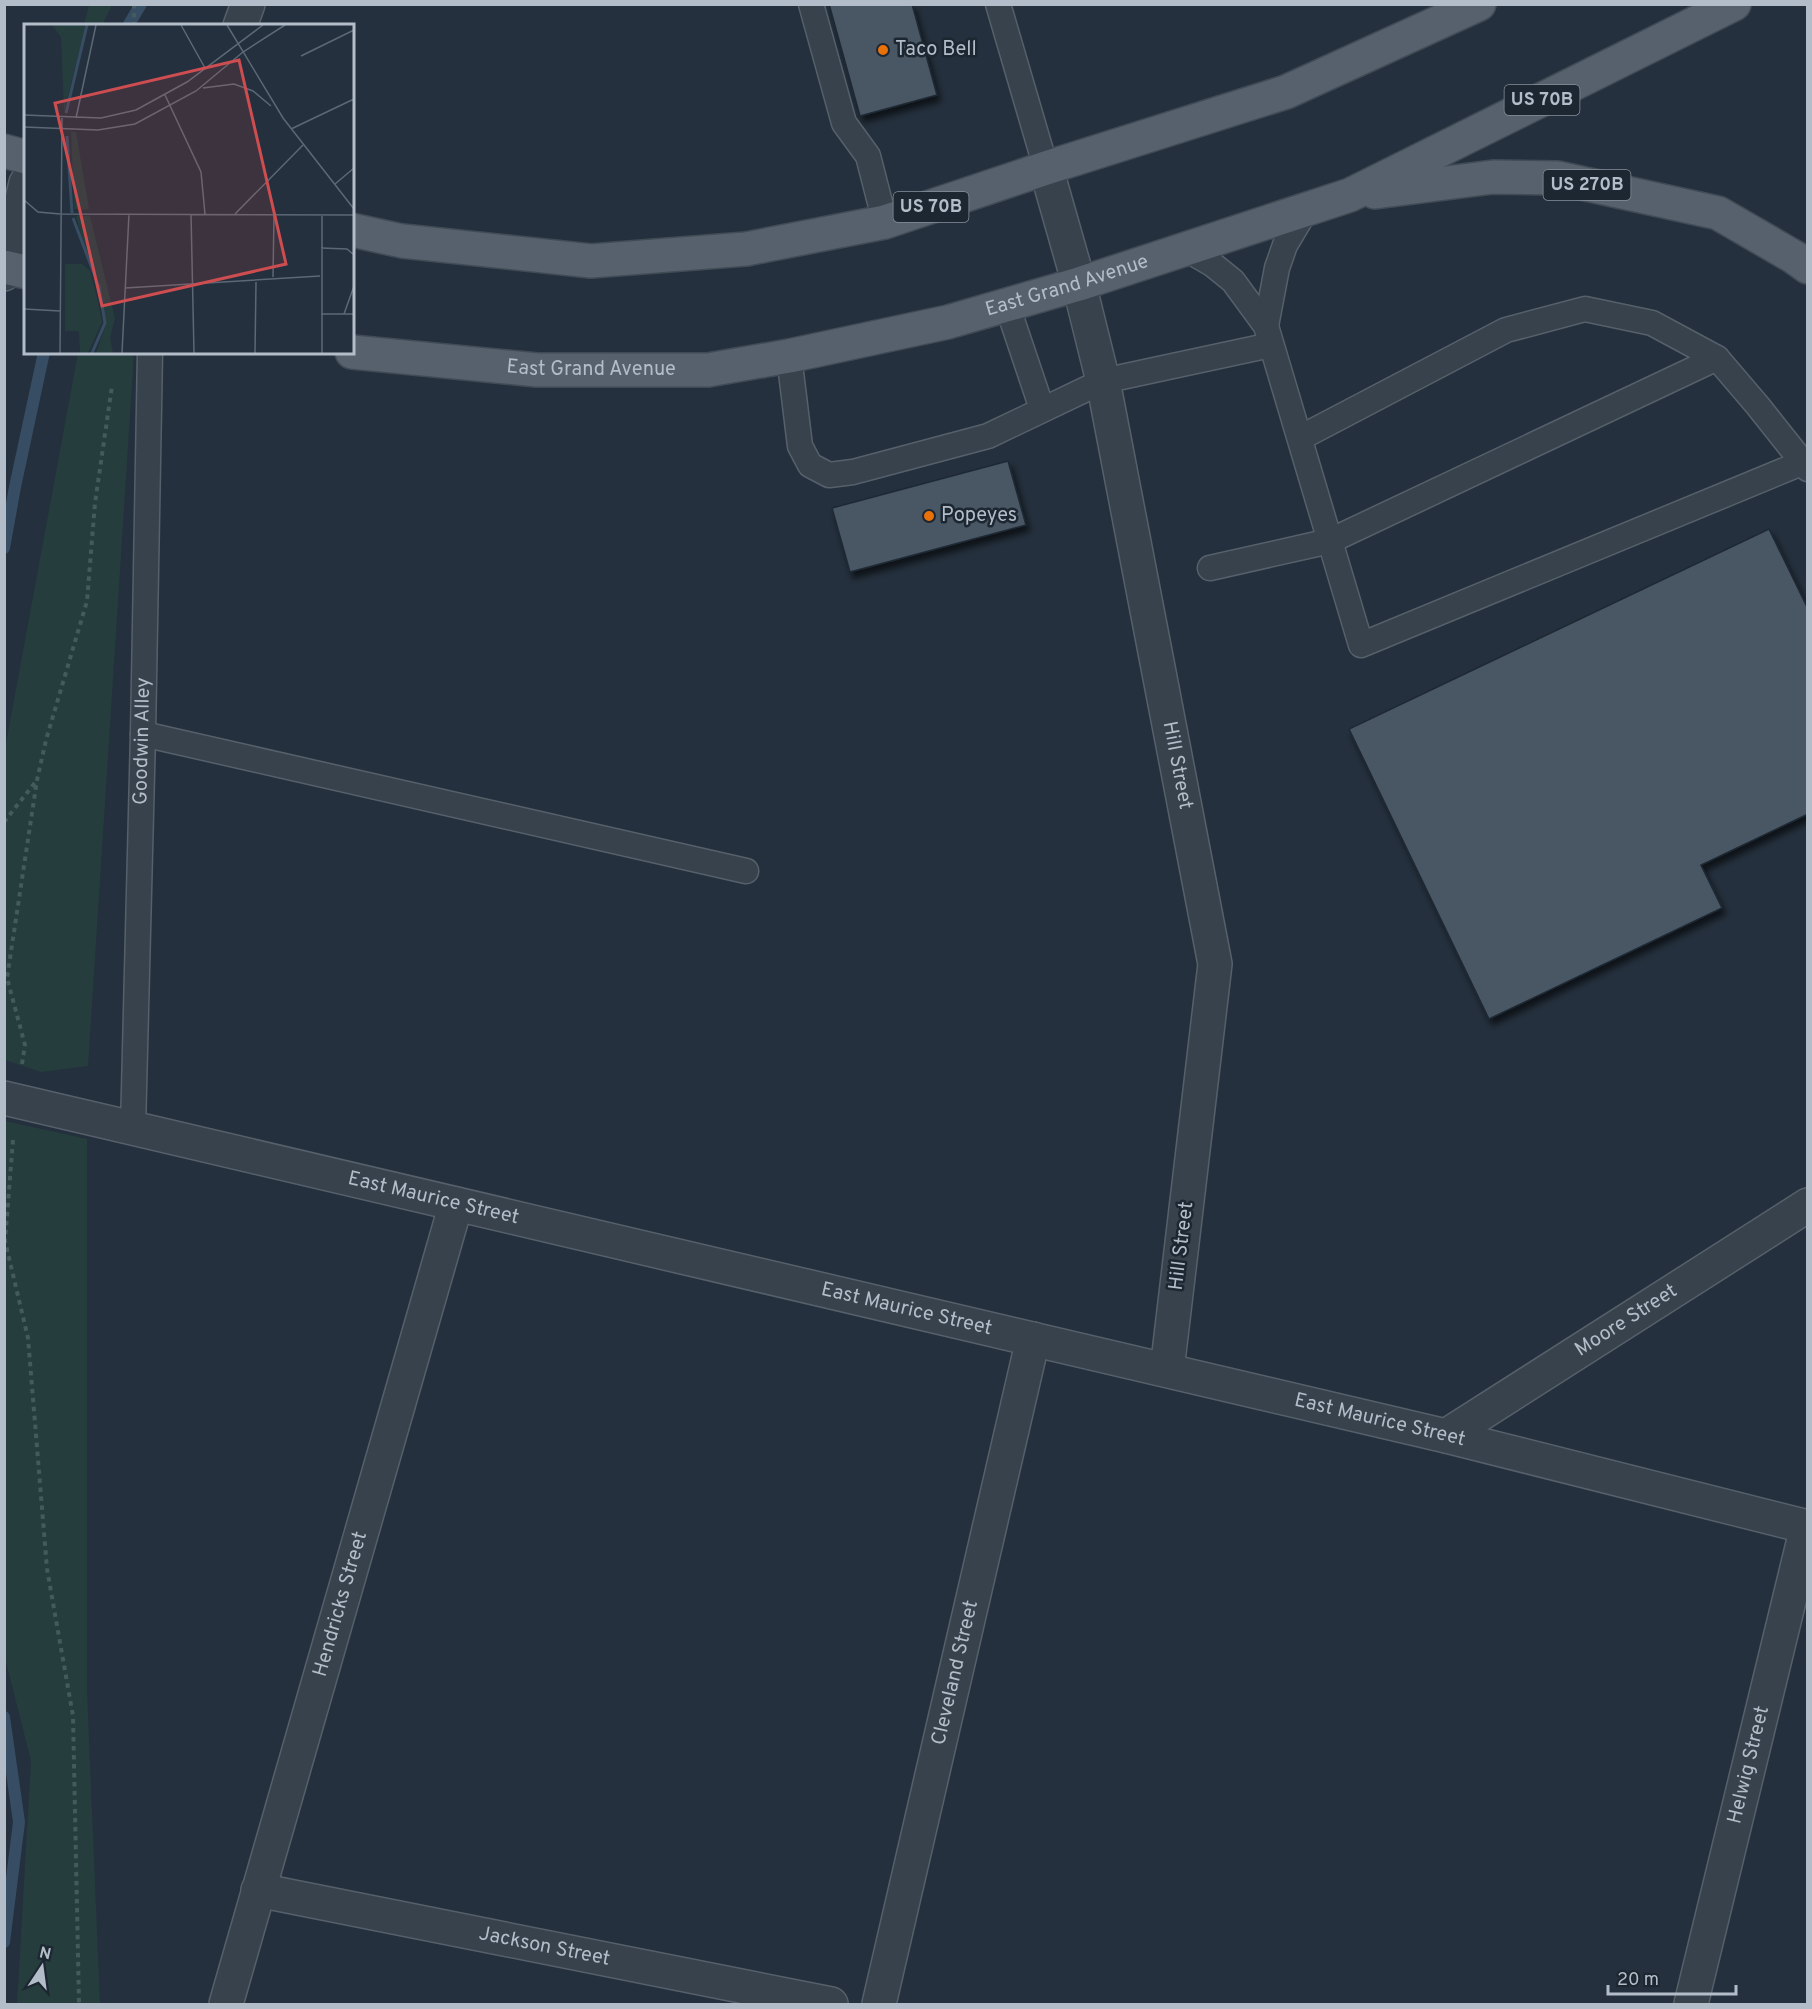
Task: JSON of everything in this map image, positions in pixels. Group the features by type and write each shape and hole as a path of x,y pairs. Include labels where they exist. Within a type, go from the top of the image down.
{"main road":[{"name":"US 70B","path":"354,230 402,241 591,261 746,249 885,222 1046,168 1286,93 1479,4"},
{"name":"East Grand Avenue","path":"354,352 548,370 708,370 789,356 948,322 1079,284 1350,195 1734,4"},
{"path":"4,151 24,156"},
{"name":"US 270B","path":"1350,195 1492,177 1558,178 1718,213 1808,267"}],"street":[{"path":"241,24 248,4"},
{"name":"Hill Street","path":"1046,168 1079,284 1103,381 1215,964 1167,1370"},
{"path":"10,270 24,194"},
{"name":"East Maurice Street","path":"10,1100 1446,1436 1807,1527"},
{"name":"Hendricks Street","path":"226,2004 456,1204"},
{"name":"Moore Street","path":"1446,1436 1808,1205"},
{"name":"Cleveland Street","path":"879,2004 1033,1339"},
{"name":"Helwig Street","path":"1691,2004 1807,1527"},
{"name":"Jackson Street","path":"258,1890 831,2004"}],"lane":[{"path":"811,4 844,123 868,156 885,222"},
{"path":"998,4 1046,168"},
{"path":"1269,336 1277,268 1285,245 1307,208"},
{"path":"1186,249 1212,264 1233,281 1269,336 1361,645 1806,465 1717,358 1652,323 1585,309 1506,330 1300,438"},
{"path":"1007,305 1042,409"},
{"path":"789,356 800,446 810,465 829,475 853,472 988,436 1103,381 1269,336"},
{"name":"Goodwin Alley","path":"133,1129 150,354"},
{"path":"1210,568 1330,541 1717,358"},
{"path":"143,734 746,870"}],"path":[{"path":"134,4 134,24"},
{"path":"79,2004 73,1716 47,1569 28,1338 5,1241 10,1100 25,1045 7,978 37,780 46,740 87,602 95,503 114,376"},
{"path":"4,822 37,780"}],"green space":[{"path":"89,5 112,5 102,24 84,24"},
{"path":"78,354 134,354 88,1066 41,1072 5,1060 5,749"},
{"path":"5,1121 87,1139 87,1691 100,2004 17,2004 31,1761 4,1654"}],"building":[{"name":"Taco Bell","path":"829,4 912,4 937,95 860,116"},
{"name":"Popeyes","path":"1008,461 1026,525 850,572 832,508"},
{"path":"1769,529 1808,609 1808,814 1701,865 1722,908 1489,1019 1349,729"}],"waterway":[{"path":"129,24 141,4"},
{"path":"4,548 44,354"},
{"path":"4,1717 19,1822 4,1942"}],"place":[{"name":"Taco Bell","path":"883,50"},
{"name":"Popeyes","path":"929,516"}]}
